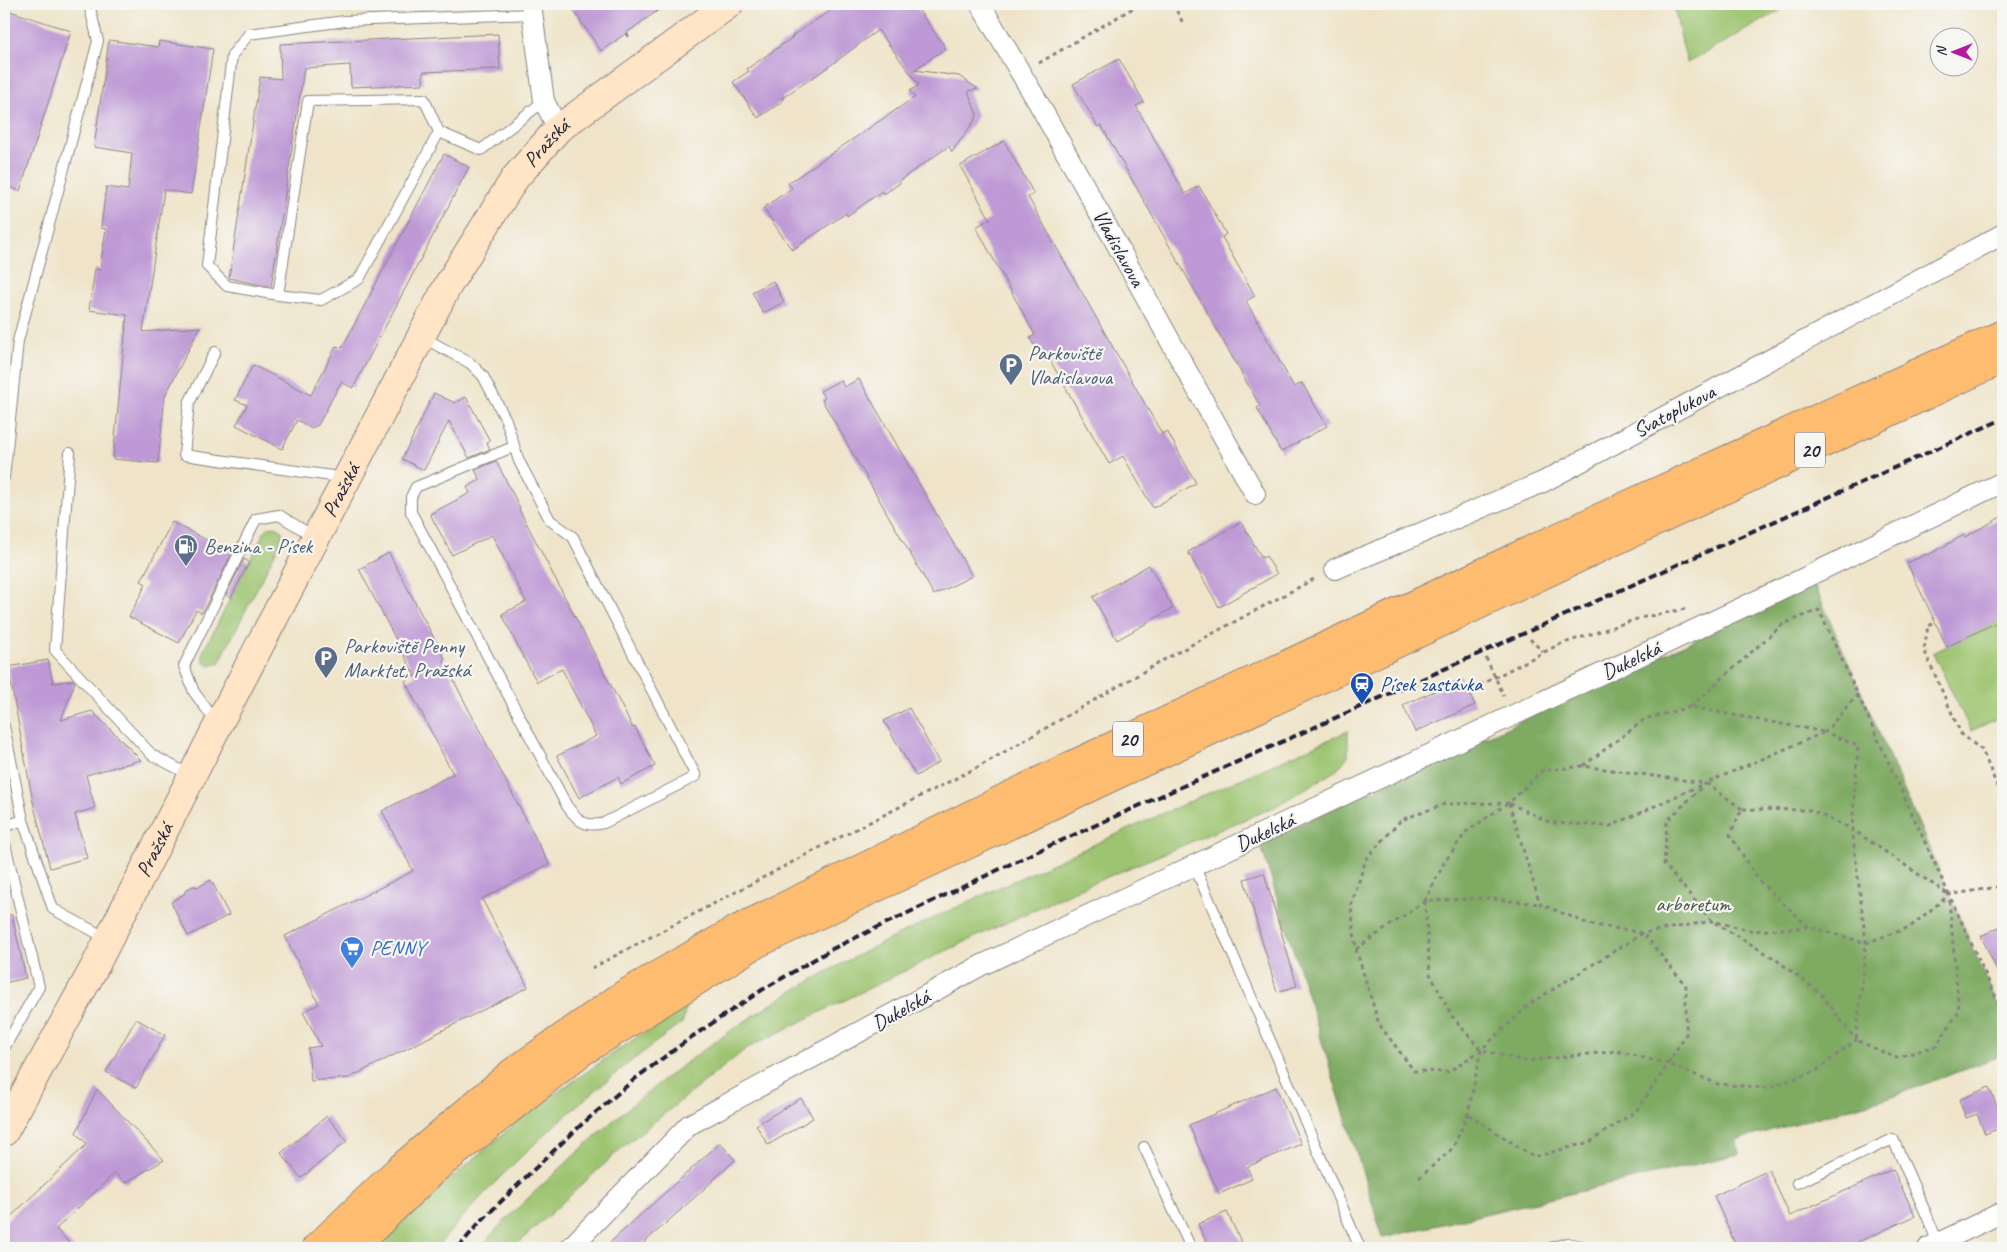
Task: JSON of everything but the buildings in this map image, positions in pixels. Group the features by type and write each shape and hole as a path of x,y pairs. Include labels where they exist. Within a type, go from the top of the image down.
{"highway":[{"name":"20","path":"316,1248 398,1170 513,1072 623,995 734,931 1078,763 1599,518 2003,334"},
{"name":"20","path":"353,1248 435,1169 580,1053 756,944 2003,359"}],"street":[{"name":"Pražská","path":"4,1132 109,939 218,725 448,285 505,193 515,178 558,129 729,4"},
{"name":"Vladislavova","path":"980,4 1040,104 1255,494"},
{"path":"531,9 544,101 558,129"},
{"name":"Svatoplukova","path":"1334,569 1543,482 2003,234"},
{"name":"Dukelská","path":"570,1248 689,1125 980,966 1773,593 2003,482"},
{"path":"1933,1246 2003,1212"}],"lane":[{"path":"4,478 18,341 98,41 89,4"},
{"path":"439,132 359,279 321,300 227,286 206,266 232,55 249,34 346,21 531,9"},
{"path":"278,295 308,100 424,99 439,132 481,150 544,101"},
{"path":"422,336 470,363 483,376 506,420 519,461 550,520 573,537 696,776 604,823 593,826 584,824 576,818 567,806 411,512 411,497 416,487 513,447"},
{"path":"215,352 189,403 184,455 347,479"},
{"path":"70,453 55,650 152,755 193,776"},
{"path":"218,725 194,692 184,666 256,519 279,515 316,539"},
{"path":"4,726 23,820 53,909 109,939"},
{"path":"4,827 23,820"},
{"path":"4,840 39,987 4,1048"},
{"path":"1194,866 1360,1248"},
{"path":"1797,1183 1893,1139 1927,1216 1933,1246"},
{"path":"1144,1147 1191,1248"},
{"path":"1550,1248 1568,1243 1590,1248"}],"path":[{"path":"1034,66 1140,4"},
{"path":"1173,4 1183,23"},
{"path":"627,33 629,39"},
{"path":"592,968 819,848 980,766 1167,658 1334,569"},
{"path":"1480,685 1558,645 1640,618 1693,608"},
{"path":"1690,707 1783,624 1819,610 2003,1014"},
{"path":"1933,624 1928,626 1924,650 1961,734 1982,750 2003,800"},
{"path":"1530,639 1543,652"},
{"path":"1486,658 1496,676"},
{"path":"1643,933 1531,1004 1481,1050 1448,1072 1414,1071 1379,1024 1356,949 1351,906 1366,859 1401,820 1445,804 1509,803 1551,823 1611,826 1826,732 1858,694"},
{"path":"1425,901 1430,974 1452,1016 1481,1050 1525,1061 1617,1051 1668,1064 1718,1084 1768,1088 1816,1071 1856,1040 1866,943 1852,828 1858,746 1826,732 1690,707 1644,719 1583,766"},
{"path":"1356,949 1425,901 1444,863 1466,832 1509,803 1542,771 1583,766 1706,783 1742,809 1810,810 1852,828 1949,895 1960,1011 1936,1046 1896,1058 1856,1040 1821,994 1774,958 1712,921 1664,864 1667,821 1706,783"},
{"path":"1509,803 1540,904"},
{"path":"1742,809 1730,835 1760,882 1809,927"},
{"path":"1425,901 1485,898 1540,904 1589,924 1643,933 1712,921 1753,931 1809,927 1866,943 1910,927 1949,895 2003,886"},
{"path":"1468,1114 1534,1157 1590,1142 1637,1110 1686,1034 1686,986 1643,933"},
{"path":"1418,1178 1452,1148 1468,1114 1481,1050"}],"green space":[{"path":"1673,4 1792,4 1687,63"},
{"path":"274,526 282,531 282,539 219,663 211,666 204,662 202,654 265,531 269,527"},
{"name":"arboretum","path":"1814,584 2003,1017 2003,1055 1887,1098 1737,1140 1739,1154 1383,1238 1260,843"},
{"path":"2003,619 2003,716 1971,731 1933,653"},
{"path":"1348,731 1348,756 1337,770 1274,807 1081,888 935,956 747,1048 625,1145 514,1248 480,1248 531,1195 637,1100 715,1041 799,987 858,955 1011,882"},
{"path":"686,1003 683,1022 616,1073 552,1128 463,1216 436,1248 375,1248 402,1220 530,1111"}],"railway":[{"path":"458,1248 479,1223 528,1175 581,1125 636,1078 693,1036 762,990 832,949 1038,851 2003,419"}],"place":[{"name":"Parkoviště Vladislavova","path":"1011,386"},
{"name":"Benzina - Písek","path":"186,567"},
{"name":"Parkoviště Penny Marktet, Pražská","path":"326,679"},
{"name":"Písek zastávka","path":"1362,705"},
{"name":"PENNY","path":"352,969"}]}
